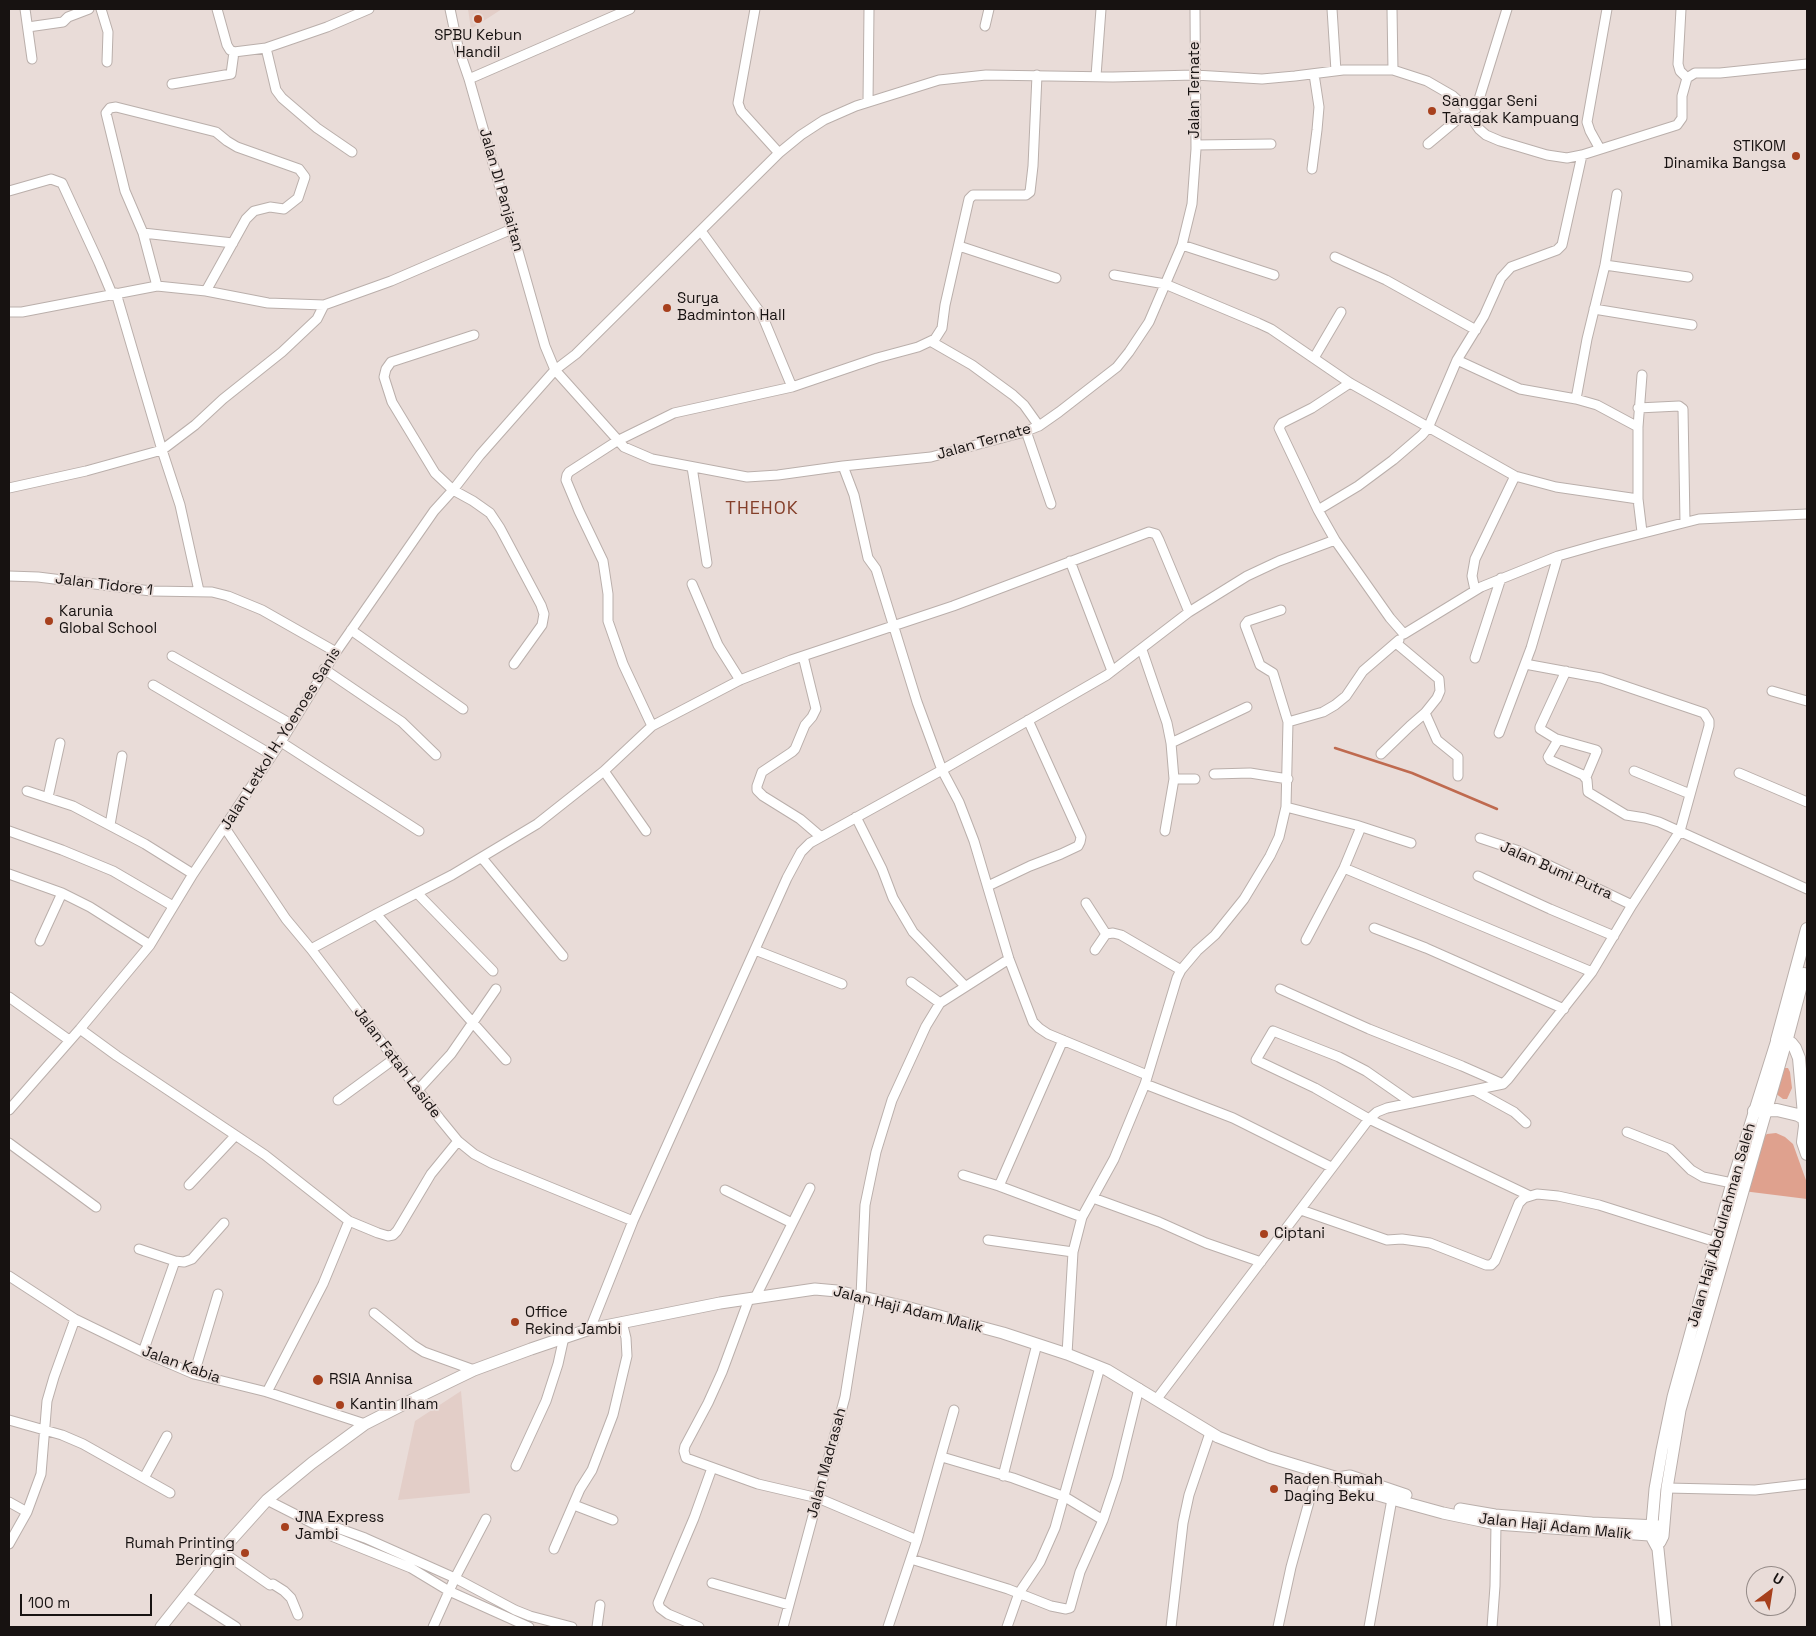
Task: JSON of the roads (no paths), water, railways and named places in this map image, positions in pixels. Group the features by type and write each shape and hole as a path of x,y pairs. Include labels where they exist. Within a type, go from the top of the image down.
{"highway":[{"name":"Jalan Haji Abdulrahman Saleh","path":"1786,1043 1807,929"},
{"name":"Jalan Haji Abdulrahman Saleh","path":"1786,1043 1807,961"},
{"path":"1786,1043 1801,1067 1806,1124 1803,1142 1807,1154"},
{"path":"1760,1111 1785,1111 1806,1124"}],"main road":[{"name":"Jalan Haji Abdulrahman Saleh","path":"1651,1531 1655,1488 1673,1399 1732,1183 1786,1043"},
{"name":"Jalan Haji Abdulrahman Saleh","path":"1658,1549 1663,1531 1667,1488 1680,1410 1760,1111"},
{"name":"Jalan Haji Adam Malik","path":"162,1627 221,1551 266,1500 365,1424 474,1370 590,1329 720,1303 815,1289 837,1291 906,1307 1067,1354 1100,1367 1139,1388 1210,1433 1240,1447 1317,1473 1338,1478 1347,1486 1392,1499 1443,1513 1496,1524 1663,1531"},
{"path":"1338,1478 1350,1476 1394,1492 1446,1506 1495,1515 1651,1531 1658,1549 1666,1627"}],"street":[{"path":"25,9 32,59"},
{"path":"28,27 63,22 89,9"},
{"path":"101,9 108,32 107,62"},
{"path":"217,9 227,45 234,52"},
{"path":"234,52 266,48 327,27 369,9"},
{"name":"Jalan DI Panjaitan","path":"450,9 458,46 545,346 556,370"},
{"path":"469,79 630,9"},
{"path":"755,9 738,103 742,111 779,153"},
{"path":"868,102 869,9"},
{"path":"985,26 989,9"},
{"path":"1096,76 1101,9"},
{"name":"Jalan Ternate","path":"556,370 617,441 634,452 652,459 692,468 747,477 931,457 971,448 1039,426 1117,367 1130,352 1149,322 1182,245 1192,204 1196,145 1195,9"},
{"path":"1332,9 1336,71"},
{"path":"1392,9 1393,70"},
{"path":"1428,144 1458,119 1470,114 1478,107 1507,9"},
{"path":"1600,149 1590,131 1588,122 1607,9"},
{"path":"1681,9 1678,64 1679,70 1687,78 1695,73 1720,73 1807,64"},
{"path":"266,48 276,90 282,98 317,128 352,152"},
{"path":"172,84 231,74 234,52"},
{"name":"Jalan Letkol H. Yoenoes Sanis","path":"9,1110 150,945 193,874 281,742 324,669 434,510 556,370 576,354 779,153 824,120 868,102 939,80 986,75 1113,77 1195,75 1262,79 1336,71 1393,70 1427,81 1453,96 1462,104 1479,129 1486,135 1500,141 1561,158 1582,155 1677,125 1682,118 1682,96 1687,78"},
{"path":"1312,169 1318,130 1318,107 1314,74"},
{"path":"652,726 623,664 608,621 608,594 602,561 566,480 567,475 617,441 674,413 792,387 932,342 942,328 945,304 971,197 1026,195 1030,192 1037,75"},
{"path":"157,286 143,232 125,191 106,113 110,108 116,107 216,132 236,147 299,169 305,177 298,198 284,208 270,207 254,211 246,219 206,291"},
{"path":"1196,145 1270,144"},
{"path":"1318,510 1358,486 1393,460 1428,428 1457,360 1484,316 1501,278 1507,270 1517,264 1557,250 1562,246 1582,155"},
{"path":"9,191 51,179 62,183 114,293 180,505 199,591"},
{"path":"1576,399 1605,265 1617,194"},
{"path":"9,312 22,312 157,286 206,291 268,303 324,305 390,281 512,229"},
{"path":"701,231 762,315 792,387"},
{"path":"143,232 233,244"},
{"path":"1182,245 1274,275"},
{"path":"959,246 1056,278"},
{"path":"1335,257 1386,280 1476,330"},
{"path":"1605,265 1688,277"},
{"path":"1114,275 1165,284 1271,329 1350,383 1515,476 1556,487 1638,499"},
{"path":"9,488 86,471 162,450 195,425 223,399 282,352 317,319 324,305"},
{"path":"1594,309 1692,325"},
{"path":"1314,358 1341,312"},
{"path":"474,335 391,362 386,369 384,377 392,402 435,472 453,490 490,513 541,604 544,614 542,625 514,664"},
{"path":"932,342 972,365 1013,395 1024,405 1039,426"},
{"path":"1457,360 1520,389 1576,399 1597,405 1638,427"},
{"path":"1642,375 1638,408 1638,499 1642,532"},
{"path":"1350,383 1312,408 1288,419 1280,425 1280,433 1335,540 1390,618 1404,634"},
{"path":"1638,408 1679,406 1683,409 1685,522"},
{"path":"1026,431 1051,504"},
{"path":"843,466 854,495 868,558 876,569 892,626 917,702 942,770 959,802 974,841 1009,959 1033,1022 1043,1031 1146,1080 1233,1118 1331,1167"},
{"path":"692,468 707,563"},
{"path":"1475,590 1472,576 1475,559 1515,476"},
{"path":"1288,722 1322,712 1335,705 1346,696 1364,671 1404,634 1475,590 1501,578 1558,556 1699,518 1807,514"},
{"path":"311,949 452,876 537,824 604,771 652,726 740,680 804,656 953,606 1070,560 1149,532 1153,533 1159,540 1188,612"},
{"path":"590,1329 633,1221 787,878 801,852 821,837 942,770 1112,671 1142,650 1188,612 1247,576 1279,560 1335,540"},
{"path":"1500,733 1525,664 1558,556"},
{"path":"1070,560 1112,671"},
{"name":"Jalan Tidore 1","path":"9,576 38,577 151,591 212,592 228,596 262,610 336,652"},
{"path":"1475,658 1501,578"},
{"path":"692,584 718,645 740,680"},
{"path":"1067,1354 1073,1252 1082,1217 1114,1159 1146,1080 1181,970 1197,951 1215,936 1244,899 1270,856 1279,837 1286,806 1288,722 1273,673 1260,666 1245,625 1248,621 1281,610"},
{"path":"351,630 463,709"},
{"path":"1381,754 1425,713 1440,691 1439,679 1396,643"},
{"path":"1142,650 1167,723 1171,743 1174,779 1165,831"},
{"path":"172,656 291,724"},
{"path":"804,656 816,710 805,725 795,749 762,772 757,790 763,796 800,819 821,837"},
{"path":"1156,1400 1369,1119 1377,1112 1387,1108 1503,1084 1592,972 1632,905 1680,831 1708,726 1709,721 1704,713 1601,678 1525,664"},
{"path":"324,669 402,722 436,755"},
{"path":"1566,671 1540,729 1557,739 1596,750 1597,752 1586,778 1588,792 1626,815 1645,818 1680,831 1807,888"},
{"path":"153,685 272,755"},
{"path":"1772,691 1807,701"},
{"path":"1171,743 1247,707"},
{"path":"1425,713 1437,740 1458,757 1458,776"},
{"path":"988,886 1078,846 1080,842 1081,837 1028,720"},
{"path":"1557,739 1549,759 1586,778"},
{"path":"281,742 419,831"},
{"path":"48,798 60,743"},
{"path":"110,825 122,756"},
{"path":"604,771 646,831"},
{"path":"1634,772 1690,794"},
{"path":"1214,774 1250,773 1288,779"},
{"path":"1739,773 1807,802"},
{"path":"1174,779 1195,779"},
{"path":"27,791 73,806 145,844 193,874"},
{"path":"1286,806 1411,843"},
{"path":"856,817 882,869 893,898 912,932 965,986"},
{"path":"1306,940 1344,868 1361,827"},
{"name":"Jalan Fatah Laside","path":"225,828 286,919 458,1141 474,1154 491,1163 633,1221"},
{"path":"9,831 113,871 173,906"},
{"name":"Jalan Bumi Putra","path":"1480,838 1519,851 1632,905"},
{"path":"482,858 563,956"},
{"path":"1344,868 1592,972"},
{"path":"9,874 62,893 90,907 150,945"},
{"path":"1478,876 1550,910 1614,936"},
{"path":"40,941 62,893"},
{"path":"417,893 493,971"},
{"path":"1086,903 1106,934"},
{"path":"376,914 506,1060"},
{"path":"1374,928 1426,948 1564,1008"},
{"path":"1095,950 1106,934 1113,933 1121,935 1181,970"},
{"path":"756,950 842,984"},
{"path":"911,982 940,1003 1009,959"},
{"path":"418,1090 451,1054 496,989"},
{"path":"1280,989 1369,1029 1503,1084"},
{"path":"9,997 70,1040"},
{"name":"Jalan Madrasah","path":"783,1627 845,1398 861,1296 865,1205 876,1152 892,1100 926,1026 940,1003"},
{"path":"80,1029 116,1056 265,1155 349,1221 383,1235 393,1235 405,1219 431,1174 458,1141"},
{"path":"1412,1102 1366,1071 1340,1057 1273,1031 1256,1060 1315,1088 1369,1119 1530,1196"},
{"path":"999,1186 1063,1040"},
{"path":"1786,1043 1807,1053"},
{"path":"338,1100 394,1059"},
{"path":"1474,1090 1514,1112 1526,1123"},
{"path":"1627,1132 1670,1149 1697,1174 1732,1183"},
{"path":"189,1185 235,1136"},
{"path":"9,1143 96,1206"},
{"path":"963,1174 1082,1217"},
{"path":"810,1188 752,1299 722,1372 684,1451 686,1458 758,1484 818,1498 917,1540"},
{"path":"725,1190 792,1223"},
{"path":"1301,1210 1388,1240 1402,1239 1430,1243 1486,1265 1491,1265 1497,1256 1519,1203 1524,1198 1546,1194 1599,1204 1716,1242"},
{"path":"1093,1198 1261,1262"},
{"path":"267,1392 323,1284 349,1221"},
{"path":"139,1250 174,1261 184,1262 192,1259 224,1223"},
{"path":"988,1240 1073,1252"},
{"path":"143,1352 174,1261"},
{"name":"Jalan Kabia","path":"9,1276 75,1319 194,1374 267,1392 365,1424"},
{"path":"194,1374 218,1294"},
{"path":"374,1313 424,1352 474,1370"},
{"path":"9,1544 27,1512 42,1474 47,1401 75,1319"},
{"path":"554,1550 580,1490 592,1470 613,1415 627,1356 626,1338 622,1322"},
{"path":"516,1466 546,1401 558,1364 564,1337"},
{"path":"1003,1476 1037,1344"},
{"path":"1007,1627 1020,1593 1040,1562 1056,1528 1100,1367"},
{"path":"911,1559 1020,1593 1051,1606 1070,1608 1080,1572 1103,1520 1117,1478 1139,1388"},
{"path":"888,1627 917,1540 954,1410"},
{"path":"9,1420 62,1435 83,1444 170,1493"},
{"path":"1171,1627 1183,1523 1210,1433"},
{"path":"144,1478 167,1436"},
{"path":"942,1457 1065,1497 1103,1520"},
{"path":"699,1627 668,1614 660,1608 658,1603 694,1518 712,1468"},
{"path":"1278,1627 1291,1567 1317,1473"},
{"path":"1667,1488 1755,1490 1807,1484"},
{"path":"1368,1627 1392,1499"},
{"path":"266,1500 322,1528 332,1526 365,1538 413,1564 449,1591 527,1627 530,1616"},
{"path":"9,1502 27,1512"},
{"path":"574,1504 613,1520"},
{"path":"433,1627 455,1578 486,1519"},
{"path":"1492,1627 1496,1524"},
{"path":"221,1551 270,1585 273,1584 284,1590 291,1598 298,1615"},
{"path":"413,1564 455,1578 530,1616 572,1627"},
{"path":"712,1583 789,1605"},
{"path":"186,1595 236,1627"},
{"path":"597,1627 600,1605"}],"waterway":[{"path":"1335,748 1412,773 1497,809"}],"place":[{"name":"SPBU Kebun Handil","path":"478,19"},
{"name":"Sanggar Seni Taragak Kampuang","path":"1432,111"},
{"name":"STIKOM Dinamika Bangsa","path":"1796,156"},
{"name":"Surya Badminton Hall","path":"667,308"},
{"name":"Karunia Global School","path":"49,621"},
{"name":"Ciptani","path":"1264,1234"},
{"name":"Office Rekind Jambi","path":"515,1322"},
{"name":"RSIA Annisa","path":"318,1380"},
{"name":"Kantin Ilham","path":"340,1405"},
{"name":"Raden Rumah Daging Beku","path":"1274,1489"},
{"name":"JNA Express Jambi","path":"285,1527"},
{"name":"Rumah Printing Beringin","path":"245,1553"}],"district":[{"name":"THEHOK","path":"762,509"}]}
